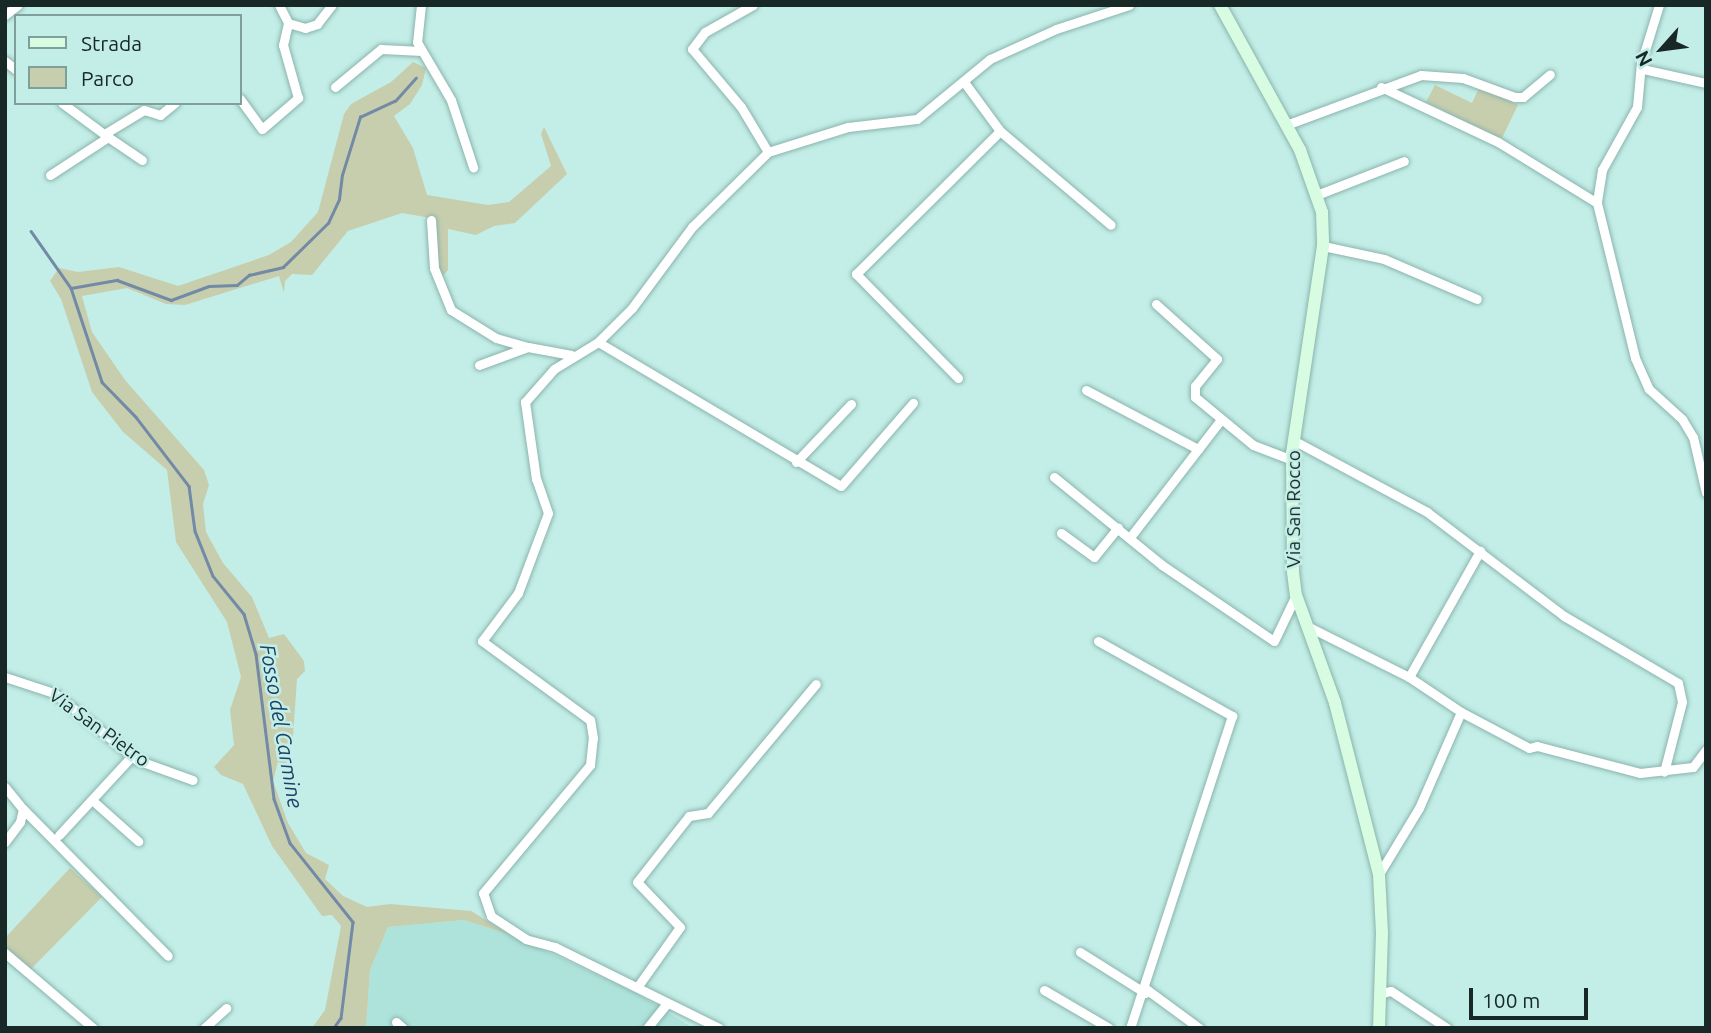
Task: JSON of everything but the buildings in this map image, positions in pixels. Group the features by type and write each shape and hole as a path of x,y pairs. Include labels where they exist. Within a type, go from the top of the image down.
{"street":[{"path":"5,15 18,5"},
{"path":"242,102 262,129 298,98 283,45 288,23 279,5"},
{"path":"288,23 312,28 332,5"},
{"path":"421,5 417,42 452,100 473,167"},
{"path":"753,5 705,32 692,49 741,107 768,152"},
{"path":"719,1028 555,947 526,939 491,916 483,893 590,765 590,720 482,641 517,593 548,513 536,479 525,402 571,355 598,342 632,308 692,228 768,152 848,127 905,123 928,112 1004,52 1056,29 1129,5"},
{"name":"Via San Rocco","path":"1220,5 1286,125 1318,194 1323,246 1293,440 1295,461 1292,554 1296,595 1335,703 1379,874 1379,1028"},
{"path":"1659,5 1643,69 1637,107 1602,170 1597,203 1635,358 1649,390 1682,419 1693,437 1706,493"},
{"path":"335,87 381,48 422,51"},
{"path":"1643,69 1706,83"},
{"path":"1286,125 1381,87 1420,75 1448,76 1515,97 1523,97 1549,74"},
{"path":"964,82 1000,131 1111,225"},
{"path":"1381,87 1498,142 1597,203"},
{"path":"65,105 142,160"},
{"path":"50,175 144,110 160,115 172,105"},
{"path":"958,378 856,274 1000,131"},
{"path":"1318,194 1404,161"},
{"path":"431,220 434,268 451,310 496,338 571,355"},
{"path":"1323,246 1384,259 1477,299"},
{"path":"1156,304 1217,359 1194,392 1220,421 1272,456 1295,461"},
{"path":"598,342 796,462 841,486 913,403"},
{"path":"479,365 528,347"},
{"path":"1086,390 1198,449"},
{"path":"796,462 851,404"},
{"path":"1131,536 1220,421"},
{"path":"1293,440 1427,512 1564,615 1678,683 1682,702 1664,772"},
{"path":"1054,477 1131,536 1162,565 1274,641 1296,595"},
{"path":"1061,533 1094,558 1118,527"},
{"path":"1409,677 1480,551"},
{"path":"1307,626 1409,677 1461,712 1529,748 1537,746 1640,773 1706,768"},
{"path":"1098,641 1232,716 1173,887 1145,991 1130,1028"},
{"name":"Via San Pietro","path":"5,677 54,693 132,755 166,773 194,780"},
{"path":"638,986 680,927 637,882 689,817 708,813 816,684"},
{"path":"1379,874 1419,808 1461,712"},
{"path":"1693,767 1706,750"},
{"path":"59,835 132,755"},
{"path":"5,787 23,809 168,956"},
{"path":"92,800 138,841"},
{"path":"5,842 20,822 23,809"},
{"path":"1080,952 1145,991 1199,1028"},
{"path":"5,953 93,1028"},
{"path":"1044,990 1109,1028"},
{"path":"1381,993 1391,991 1447,1028"},
{"path":"647,1028 667,1003"},
{"path":"204,1028 226,1008"}],"shaded area":[{"path":"464,920 511,935 640,995 693,1028 366,1028 370,970 388,927"}],"green space":[{"path":"413,62 426,68 422,85 410,104 394,116 413,148 427,195 488,205 509,202 551,166 541,134 544,127 567,174 515,223 494,226 476,235 448,229 448,270 439,280 431,218 402,213 348,231 312,275 292,274 285,281 284,293 279,276 185,305 166,304 127,288 82,296 92,332 125,380 204,470 209,485 203,504 206,532 223,563 252,597 269,638 284,634 304,661 305,671 297,679 293,736 285,748 288,776 278,762 273,781 288,823 306,853 329,865 325,879 343,896 367,907 390,904 471,911 511,935 464,920 388,927 370,970 366,1028 312,1028 325,1010 341,926 332,915 322,916 272,846 243,784 221,775 214,767 234,745 230,710 241,677 227,622 176,542 167,470 123,432 92,392 61,299 50,281 59,268 78,272 119,267 178,286 269,255 291,242 318,212 344,114 351,104 391,82"},
{"path":"1435,85 1472,103 1480,86 1518,105 1501,140 1426,102"},
{"path":"70,868 102,897 30,970 5,949 5,938"}],"waterway":[{"path":"71,288 117,280 171,300 209,286 237,285 249,275 283,267 328,223 339,199 342,175 360,117 395,101 416,78"},
{"name":"Fosso del Carmine","path":"31,231 71,288 102,382 136,417 189,486 195,531 213,576 244,614 256,654 274,799 290,843 353,922 341,1018 334,1028"}]}
